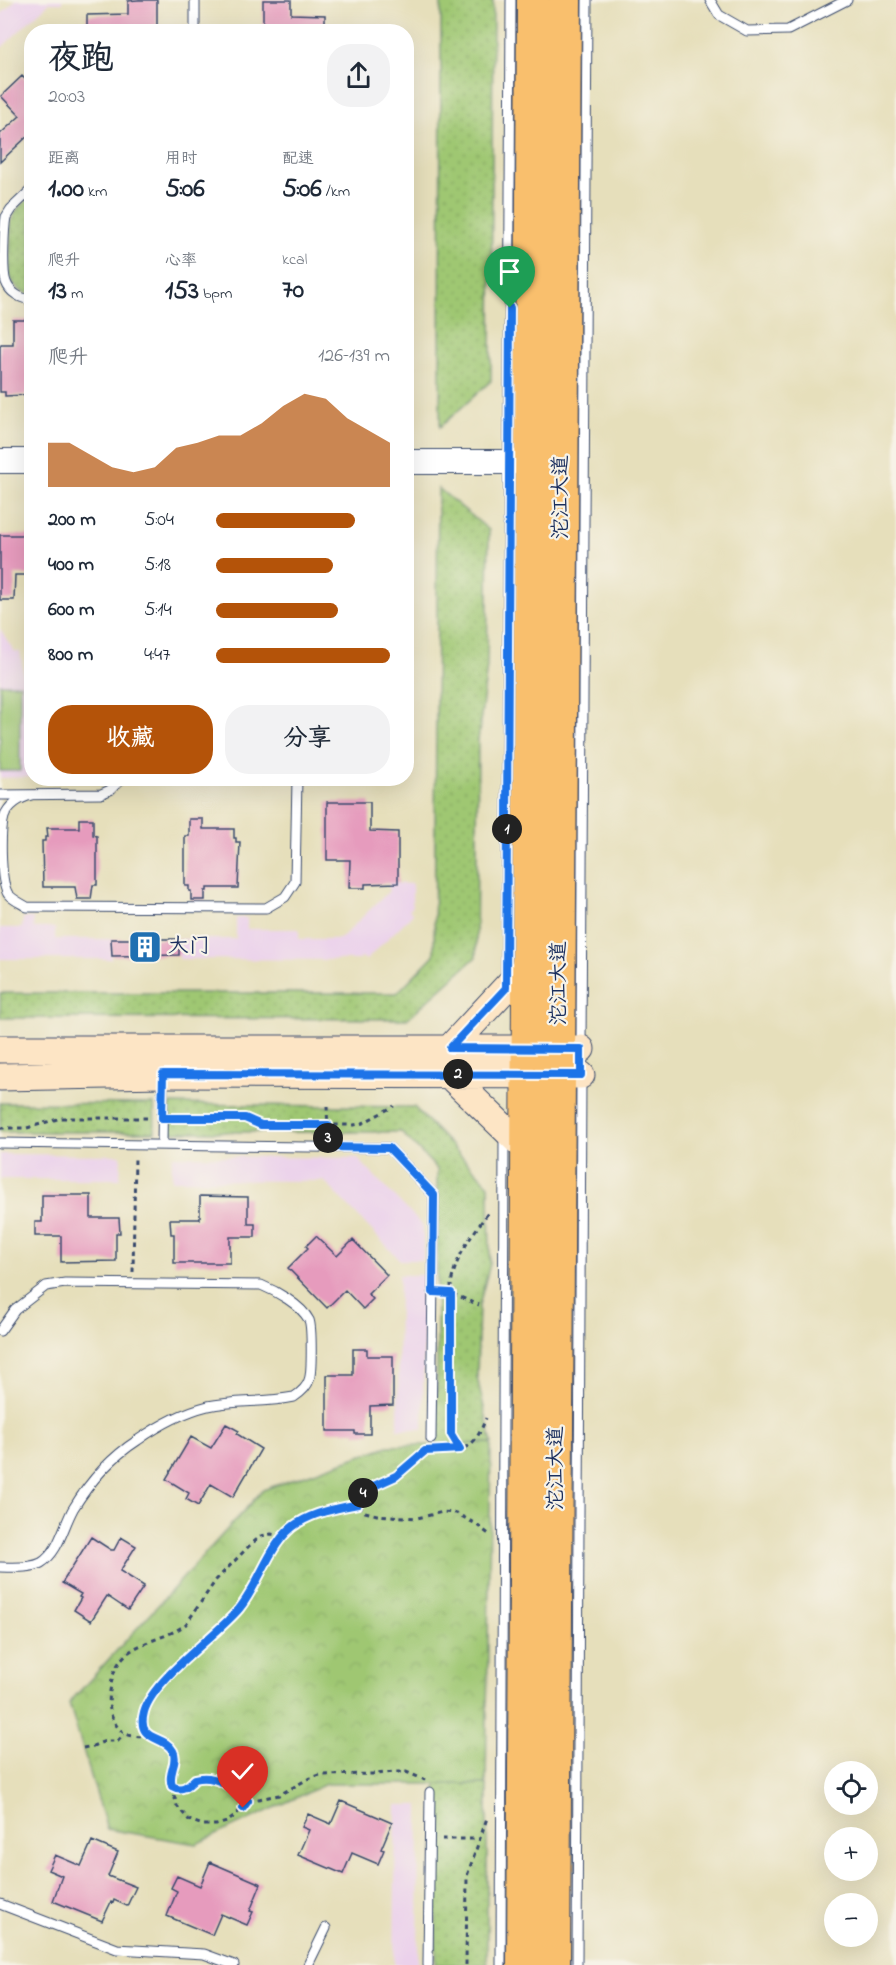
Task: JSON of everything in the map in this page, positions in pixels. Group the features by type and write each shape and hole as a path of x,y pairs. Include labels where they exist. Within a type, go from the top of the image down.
{"highway":[{"name":"沱江大道","path":"523,1965 528,964 520,462 533,0"},
{"name":"沱江大道","path":"554,1965 574,1062 565,0"}],"main road":[{"path":"0,1077 163,1074 449,1061 506,988 528,964"},
{"path":"0,1049 449,1061 574,1062"},
{"path":"449,1061 504,1129 527,1150"}],"street":[{"path":"0,461 24,461"},
{"path":"414,462 520,462"}],"lane":[{"path":"195,0 195,24"},
{"path":"506,988 520,462 511,0"},
{"path":"577,1965 574,1062 587,0"},
{"path":"710,0 719,15 747,32 788,30 847,0"},
{"path":"24,197 6,217 2,260 6,283 12,292 24,299"},
{"path":"0,795 101,794 114,786"},
{"path":"0,812 1,870 4,886 13,899 27,907 266,908 285,897 295,882 297,786"},
{"path":"1,825 4,816 13,804 32,795"},
{"path":"162,1145 163,1074"},
{"path":"501,1965 504,1129"},
{"path":"0,1143 389,1148 434,1195 431,1439"},
{"path":"0,1331 15,1310 46,1286 65,1283 133,1282 261,1285 276,1291 292,1303 309,1321 311,1339 309,1380 303,1390 294,1397 207,1406 179,1417 139,1439 117,1455 94,1478 72,1512 55,1549 40,1563 27,1567 0,1568"},
{"path":"428,1965 430,1792"},
{"path":"0,1904 117,1949 204,1954 234,1965"},
{"path":"308,1965 326,1928"}],"path":[{"path":"327,1106 328,1147"},
{"path":"0,1128 27,1128 61,1118 245,1118 261,1125 354,1125 363,1123 394,1106"},
{"path":"133,1282 135,1145"},
{"path":"460,1449 451,1434 453,1272 458,1257 490,1210"},
{"path":"433,1292 451,1293 478,1305"},
{"path":"358,1504 365,1490 396,1476 425,1451 469,1447 475,1441 486,1418"},
{"path":"358,1504 365,1512 376,1515 417,1518 443,1512 456,1513 490,1535"},
{"path":"150,1737 143,1727 144,1712 150,1698 170,1674 240,1608 254,1588 272,1550 283,1536 298,1522 324,1512 358,1504"},
{"path":"283,1536 271,1534 261,1536 227,1567 186,1624 177,1631 141,1644 128,1652 118,1664 109,1697 110,1712 117,1728 124,1734 150,1737 170,1747 174,1752 175,1762 170,1779 177,1806 189,1820 203,1825 227,1822 248,1801 279,1795 320,1775 406,1772 427,1781 430,1792"},
{"path":"83,1748 105,1741 118,1741 124,1734"},
{"path":"172,1786 183,1789 195,1779 210,1778 224,1782 248,1801"},
{"path":"466,1965 467,1876 487,1818"},
{"path":"429,1839 479,1839"}],"shaded area":[{"path":"16,0 62,0 62,3 49,3 24,24 0,49 0,15"},
{"path":"0,629 14,651 20,652 24,680 24,777 0,778"},
{"path":"389,883 412,884 412,907 409,910 413,914 366,960 362,957 359,960 179,959 179,939 236,939 236,918 247,918 247,929 299,929 299,939 340,939 389,891"},
{"path":"23,918 33,918 34,928 55,928 55,939 111,939 111,959 0,959 0,928 22,928"},
{"path":"0,1154 121,1155 120,1179 0,1179"},
{"path":"172,1156 357,1158 423,1226 423,1260 400,1260 324,1181 172,1180"},
{"path":"399,1275 424,1275 423,1429 398,1429"},
{"path":"396,1805 419,1805 418,1965 394,1965"}],"green space":[{"path":"441,0 493,0 491,381 440,427"},
{"path":"24,203 24,292 13,282 10,275 11,222 16,211"},
{"path":"438,488 489,530 487,666 478,741 476,957 407,1019 0,1018 0,993 397,993 434,955"},
{"path":"0,684 20,684 20,771 0,771"},
{"path":"0,1103 154,1104 155,1132 0,1132"},
{"path":"170,1104 414,1107 489,1185 490,1264 479,1305 477,1377 492,1443 437,1445 437,1169 401,1132 169,1132"},
{"path":"491,1443 486,1784 326,1784 196,1844 107,1829 69,1703 263,1490 388,1446"},
{"path":"436,1783 487,1784 487,1965 436,1965"}],"building":[{"path":"157,0 157,24 87,24 87,15 128,14 128,1"},
{"path":"263,0 291,0 291,14 325,15 325,24 263,24"},
{"path":"22,76 24,78 24,140 0,162 0,134 20,116 1,96"},
{"path":"13,320 24,320 24,395 5,396 5,392 0,392 0,347 1,344 13,344"},
{"path":"0,535 24,535 24,575 15,575 14,600 0,600"},
{"path":"327,802 370,802 370,831 398,832 398,883 365,884 365,888 349,888 350,860 327,860"},
{"path":"79,819 93,819 93,835 97,836 97,885 93,885 91,899 77,899 75,887 43,887 42,841 48,837 47,828 79,828"},
{"path":"189,819 203,819 203,829 234,829 234,838 236,842 240,842 238,888 207,888 205,900 191,900 189,886 185,886 185,836 189,836"},
{"name":"大门","path":"111,939 179,939 179,955 112,956"},
{"path":"42,1195 91,1195 91,1218 119,1218 120,1233 116,1233 116,1261 61,1262 61,1236 35,1236 35,1222 42,1222"},
{"path":"200,1196 248,1197 248,1224 255,1224 255,1237 230,1237 230,1263 174,1263 174,1234 171,1234 170,1219 200,1219"},
{"path":"316,1236 337,1256 353,1240 387,1275 368,1294 373,1299 363,1309 345,1290 327,1308 288,1268 308,1248 306,1246"},
{"path":"353,1349 367,1349 367,1356 393,1356 393,1405 370,1406 370,1434 355,1434 355,1431 327,1431 327,1375 353,1375"},
{"path":"226,1424 239,1431 237,1434 261,1449 233,1497 211,1484 198,1506 186,1499 189,1493 166,1479 191,1437 211,1448"},
{"path":"91,1537 111,1550 114,1550 121,1537 136,1546 120,1571 144,1586 128,1610 107,1596 91,1621 74,1610 81,1594 62,1583"},
{"path":"341,1801 392,1823 381,1849 384,1850 378,1864 352,1853 343,1874 298,1855 309,1830 302,1827 308,1814 331,1824"},
{"path":"92,1841 118,1852 108,1876 136,1887 127,1906 114,1900 113,1903 111,1902 102,1921 53,1901 62,1876 48,1870 55,1855 81,1866"},
{"path":"210,1862 261,1884 247,1925 221,1914 212,1935 167,1916 177,1891 171,1888 177,1876 200,1886"}],"place":[{"name":"大门","path":"145,947"}],"route":[{"path":"243,1808 248,1801 224,1782 201,1777 183,1789 172,1786 170,1779 175,1762 174,1752 170,1747 150,1737 143,1727 144,1712 150,1698 170,1674 240,1608 254,1588 272,1550 298,1522 324,1512 358,1504 365,1490 396,1476 425,1451 460,1449 451,1434 451,1293 433,1292 434,1195 389,1148 328,1147 328,1125 261,1125 245,1118 162,1118 163,1074 581,1075 581,1049 450,1048 506,988 510,308"}]}
